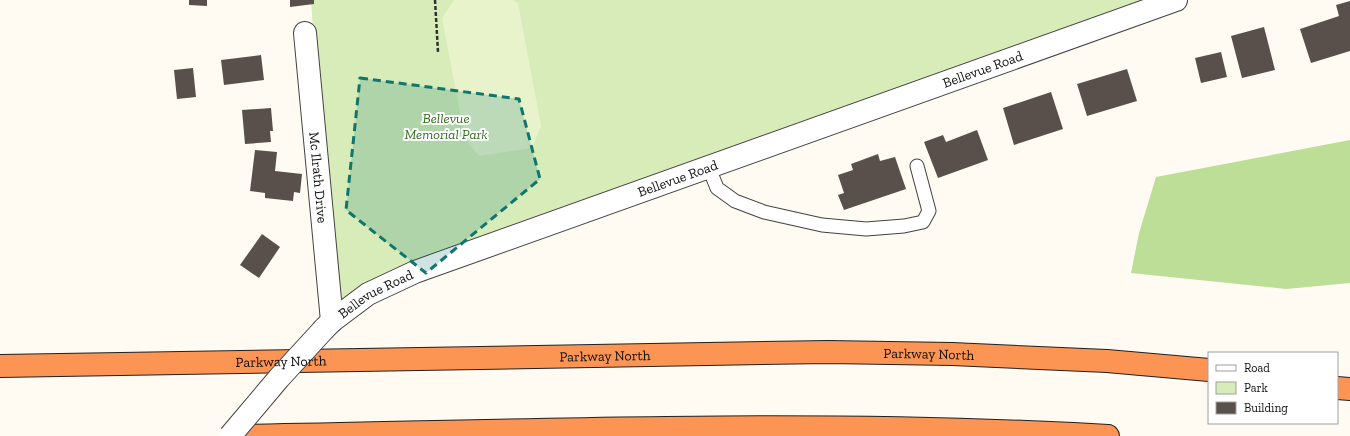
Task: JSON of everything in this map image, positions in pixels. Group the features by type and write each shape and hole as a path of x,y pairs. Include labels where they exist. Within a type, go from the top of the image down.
{"highway":[{"name":"Parkway North","path":"0,366 828,352 952,354 1099,360 1208,370"},
{"path":"1338,388 1350,389"},
{"path":"239,436 777,427 962,429 1108,436"}],"street":[{"name":"Bellevue Road","path":"230,436 279,378 328,325 368,294 415,272 1176,0"},
{"name":"Mc Ilrath Drive","path":"305,33 328,325"}],"lane":[{"path":"709,168 717,188 735,201 764,212 822,225 866,229 904,226 923,222 929,210 917,166"}],"path":[{"path":"435,0 438,52"}],"highlighted area":[{"path":"360,78 519,99 540,179 426,273 346,210"}],"green space":[{"name":"Bellevue Memorial Park","path":"311,0 1176,0 415,272 332,321"},
{"path":"454,0 513,0 518,3 541,126 532,148 479,156 465,139 442,18"},
{"path":"1350,140 1350,283 1286,289 1131,273 1139,233 1156,177"}],"building":[{"path":"189,0 207,0 207,6 189,5"},
{"path":"290,0 314,0 314,4 290,7"},
{"path":"1350,1 1350,51 1311,63 1300,29 1339,16 1336,5"},
{"path":"1264,27 1275,70 1242,78 1231,36"},
{"path":"1221,52 1227,77 1201,83 1195,58"},
{"path":"261,55 264,80 224,85 221,60"},
{"path":"193,68 196,97 177,99 174,70"},
{"path":"1127,69 1137,101 1087,116 1077,84"},
{"path":"1051,92 1063,129 1014,145 1003,108"},
{"path":"271,108 273,131 270,131 271,142 245,144 242,110"},
{"path":"977,130 988,160 938,178 924,142 943,135 946,142"},
{"path":"255,150 277,152 275,171 302,174 300,193 294,192 293,201 265,198 265,193 250,191"},
{"path":"878,154 880,161 895,157 906,189 844,210 838,195 844,193 838,175 853,170 851,164"},
{"path":"262,234 280,247 259,278 240,265"}]}
